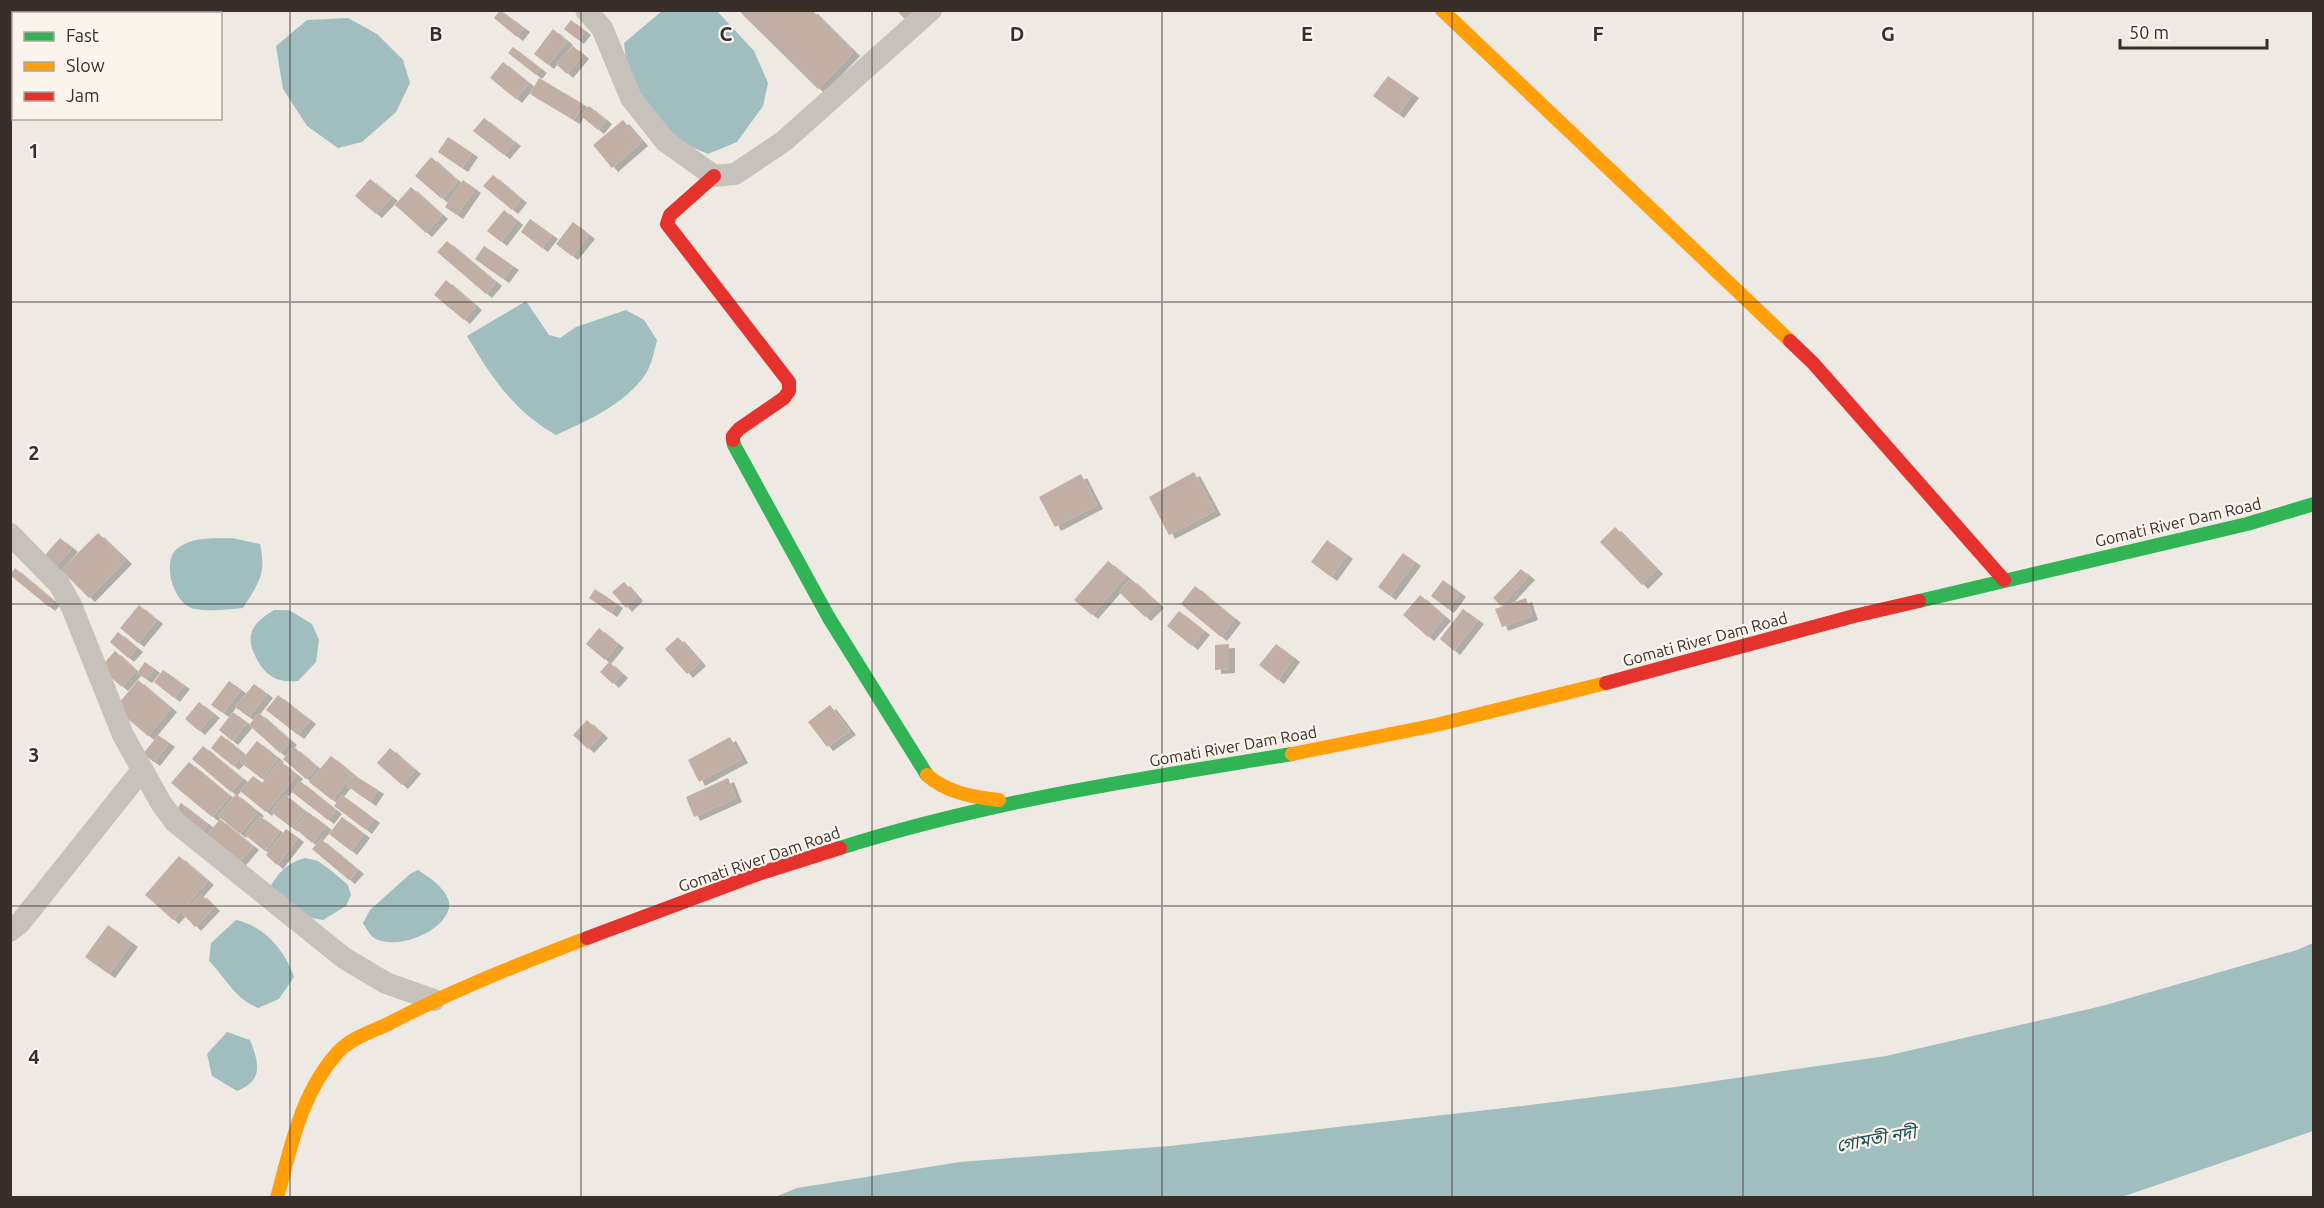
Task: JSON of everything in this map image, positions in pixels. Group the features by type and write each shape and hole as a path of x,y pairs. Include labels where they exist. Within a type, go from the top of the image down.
{"main road":[{"path":"1442,10 1813,363 2004,580"},
{"path":"714,176 670,215 667,224 789,382 789,391 784,398 740,429 733,436 734,445 829,618 928,776 945,789 966,797 1015,802"},
{"name":"Gomati River Dam Road","path":"277,1197 298,1119 309,1094 339,1052 353,1041 434,1000 554,951 761,873 880,835 1015,802 1304,752 1436,725 1672,666 1854,616 2247,524 2313,504"}],"street":[{"path":"586,10 602,28 631,98 665,141 714,176 735,174 784,141 931,10"},
{"path":"10,534 58,584 70,605 123,735 161,803 175,822 192,838 344,958 386,983 434,1000"},
{"path":"10,931 20,923 142,770"}],"water":[{"path":"662,11 717,11 754,51 768,83 763,106 737,142 708,154 676,140 629,84 624,43"},
{"path":"348,18 377,34 403,60 410,83 396,112 362,142 338,148 307,126 283,89 276,46 307,20"},
{"path":"526,301 549,335 560,338 576,327 626,310 644,320 657,340 647,371 637,385 616,403 593,418 556,435 541,426 505,392 467,336"},
{"path":"232,538 260,544 262,554 260,578 243,608 207,610 188,606 181,600 172,582 170,563 173,554 184,544 191,542"},
{"path":"274,610 289,610 312,624 319,640 316,662 298,681 282,681 270,676 254,654 251,639 254,627"},
{"path":"305,858 318,861 333,872 348,885 351,895 346,906 323,920 302,916 268,891 283,870 292,863"},
{"path":"418,870 439,886 447,896 449,908 445,917 428,932 405,941 383,941 374,938 363,923 370,910 410,874"},
{"path":"236,920 256,928 272,941 285,958 294,977 279,999 258,1008 242,999 209,961 211,943"},
{"name":"গোমতী নদী","path":"2313,943 2313,1131 2122,1197 775,1197 797,1188 960,1162 1170,1146 1513,1107 1675,1087 1886,1056 2102,1006 2297,950"},
{"path":"227,1032 250,1040 256,1056 257,1070 252,1082 237,1091 212,1076 207,1054"}],"building":[{"path":"500,10 524,28 517,37 494,18"},
{"path":"742,10 812,10 854,52 818,89 741,13"},
{"path":"896,10 916,10 907,21"},
{"path":"571,20 585,31 578,40 564,29"},
{"path":"553,29 567,41 548,65 534,54"},
{"path":"573,46 583,55 567,74 556,64"},
{"path":"513,47 541,69 536,75 508,53"},
{"path":"503,62 529,83 516,99 490,78"},
{"path":"1388,76 1413,94 1398,114 1373,96"},
{"path":"539,78 583,104 574,120 530,94"},
{"path":"589,106 606,120 598,130 581,116"},
{"path":"484,118 515,142 504,155 473,131"},
{"path":"623,120 642,142 612,168 593,145"},
{"path":"448,137 472,153 462,168 438,152"},
{"path":"431,157 458,181 442,199 415,176"},
{"path":"493,175 521,199 512,210 483,186"},
{"path":"370,179 392,197 376,214 355,196"},
{"path":"463,180 475,189 457,215 445,207"},
{"path":"411,187 442,215 426,233 395,205"},
{"path":"504,210 517,221 501,242 487,231"},
{"path":"530,219 552,235 542,248 521,232"},
{"path":"573,222 589,235 572,256 556,244"},
{"path":"447,241 496,282 486,294 437,252"},
{"path":"484,246 513,266 503,279 475,259"},
{"path":"446,280 476,306 464,320 434,295"},
{"path":"1194,472 1215,511 1169,535 1149,497"},
{"path":"1081,474 1097,505 1055,527 1039,497"},
{"path":"1615,527 1657,570 1642,585 1600,542"},
{"path":"98,533 126,560 89,598 61,570"},
{"path":"60,538 72,548 51,572 39,562"},
{"path":"1327,540 1347,555 1331,577 1311,562"},
{"path":"1403,553 1415,562 1390,596 1378,587"},
{"path":"1108,561 1126,576 1092,615 1074,600"},
{"path":"15,568 54,601 49,607 10,575"},
{"path":"1521,569 1529,576 1501,606 1493,598"},
{"path":"1131,579 1158,604 1145,617 1119,592"},
{"path":"1443,580 1460,593 1448,609 1431,596"},
{"path":"624,582 637,597 626,608 612,592"},
{"path":"1195,586 1235,619 1221,637 1181,604"},
{"path":"595,589 617,604 611,613 589,598"},
{"path":"1420,595 1445,617 1428,637 1403,615"},
{"path":"1526,598 1532,616 1502,627 1495,609"},
{"path":"139,605 157,620 138,643 120,628"},
{"path":"1463,609 1478,620 1454,651 1440,639"},
{"path":"1179,611 1204,631 1192,646 1167,626"},
{"path":"599,628 618,644 605,660 586,644"},
{"path":"118,632 137,648 128,658 110,642"},
{"path":"678,637 700,662 687,674 665,649"},
{"path":"1229,644 1229,669 1215,670 1215,645"},
{"path":"1276,644 1294,658 1278,680 1259,665"},
{"path":"115,651 136,671 122,687 100,668"},
{"path":"145,662 154,669 146,679 137,673"},
{"path":"609,662 622,674 613,684 600,672"},
{"path":"163,670 184,685 174,698 154,682"},
{"path":"138,680 171,708 148,736 115,708"},
{"path":"229,681 241,690 223,713 211,705"},
{"path":"254,684 267,694 249,717 235,707"},
{"path":"278,695 310,720 298,735 266,710"},
{"path":"199,702 214,714 199,731 185,719"},
{"path":"830,705 850,731 827,747 808,722"},
{"path":"233,712 247,723 232,741 219,730"},
{"path":"259,713 291,741 280,753 249,725"},
{"path":"587,720 602,734 588,749 573,735"},
{"path":"158,735 169,743 154,762 143,754"},
{"path":"221,735 244,754 233,766 211,748"},
{"path":"730,737 742,759 699,782 688,760"},
{"path":"257,741 278,758 262,779 240,762"},
{"path":"203,746 243,779 231,792 192,759"},
{"path":"294,747 317,767 306,779 283,759"},
{"path":"390,748 415,770 402,785 377,763"},
{"path":"331,756 353,774 332,800 309,782"},
{"path":"280,761 297,775 266,812 240,791 253,776 262,783"},
{"path":"189,762 230,796 212,817 171,783"},
{"path":"354,775 378,790 370,802 347,786"},
{"path":"728,778 736,798 694,817 686,797"},
{"path":"300,781 336,810 328,820 292,792"},
{"path":"236,794 258,812 240,834 218,816"},
{"path":"285,795 305,811 292,828 271,812"},
{"path":"342,795 374,819 366,830 334,806"},
{"path":"181,803 208,824 200,834 174,813"},
{"path":"308,812 326,826 312,843 295,828"},
{"path":"260,816 280,831 265,851 245,835"},
{"path":"342,817 364,834 351,851 329,834"},
{"path":"220,819 253,846 235,867 203,840"},
{"path":"286,829 298,838 277,865 266,855"},
{"path":"321,839 358,870 349,880 312,849"},
{"path":"179,856 208,881 173,920 145,895"},
{"path":"201,894 214,907 195,927 182,913"},
{"path":"108,925 132,943 109,974 85,957"}],"traffic: fast":[{"path":"733,440 829,618 927,775"},
{"path":"1919,601 2247,524 2314,504"},
{"path":"840,848 895,831 1008,804 1121,782 1292,754"}],"traffic: slow":[{"path":"1442,10 1790,341"},
{"path":"1292,754 1436,725 1606,683"},
{"path":"927,775 952,790 970,796 999,800"},
{"path":"277,1198 306,1103 325,1068 343,1047 360,1036 460,989 587,938"}],"traffic: jam":[{"path":"714,176 670,215 667,224 789,382 789,391 784,398 739,429 733,436 733,440"},
{"path":"1790,341 1813,363 2004,580"},
{"path":"1606,683 1854,616 1919,601"},
{"path":"587,938 761,873 840,848"}]}
